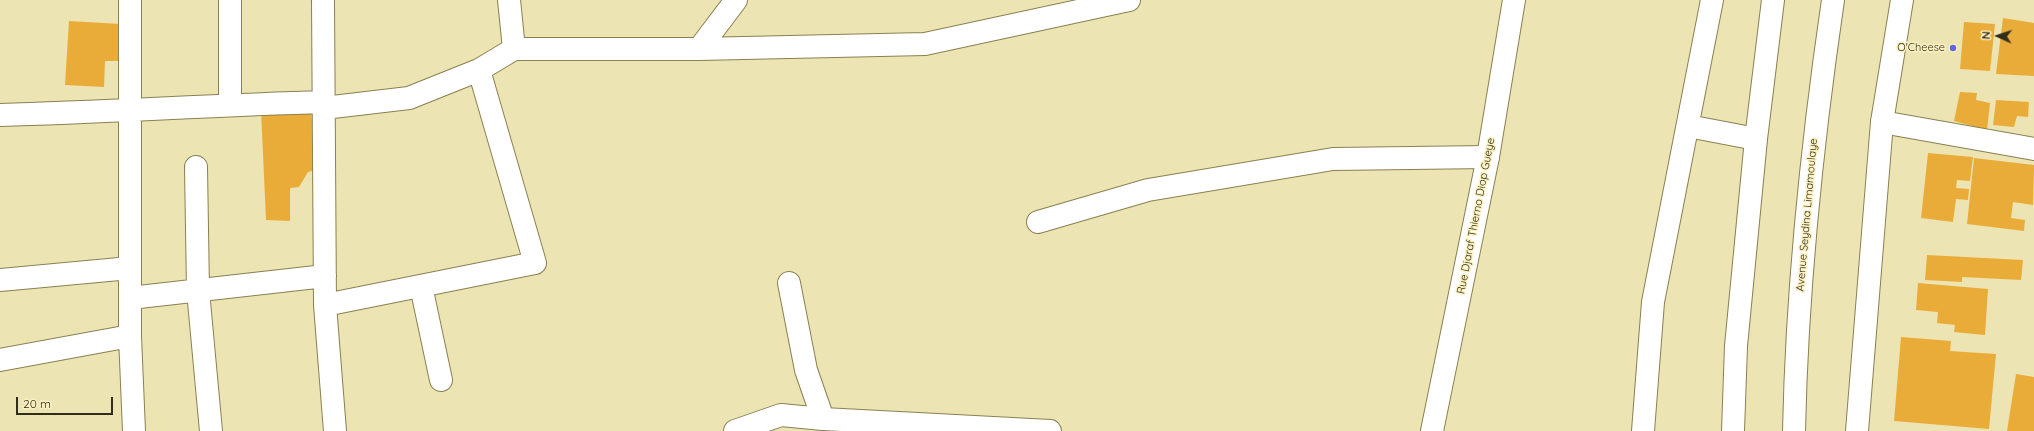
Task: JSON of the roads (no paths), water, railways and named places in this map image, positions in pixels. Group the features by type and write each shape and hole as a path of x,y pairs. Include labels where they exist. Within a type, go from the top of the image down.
{"main road":[{"path":"130,0 130,336 134,431"},
{"path":"230,0 230,105"},
{"path":"324,0 325,305 335,431"},
{"path":"509,0 514,50"},
{"path":"699,49 736,0"},
{"path":"0,115 130,111 230,105 324,105 409,98 479,70 514,50 699,49 925,44 1129,0"},
{"name":"Rue Djaraf Thierno Diop Gueye","path":"1432,431 1488,157 1514,0"},
{"path":"1643,431 1653,302 1712,0"},
{"path":"1733,431 1736,346 1756,139 1773,0"},
{"name":"Avenue Seydina Limamoulaye","path":"1794,431 1799,304 1817,109 1833,0"},
{"path":"1857,431 1882,122 1902,0"},
{"path":"325,305 534,263 479,70"},
{"path":"1882,122 2034,149"},
{"path":"1688,126 1756,139"},
{"path":"1038,222 1148,190 1333,159 1488,157"},
{"path":"196,167 198,291 211,431"},
{"path":"0,280 130,268"},
{"path":"130,298 325,276"},
{"path":"789,283 806,370 823,419"},
{"path":"420,286 441,380"},
{"path":"0,360 130,336"},
{"path":"735,431 781,423 823,419 1050,431"}],"place":[{"name":"O'Cheese","path":"1953,48"}]}
